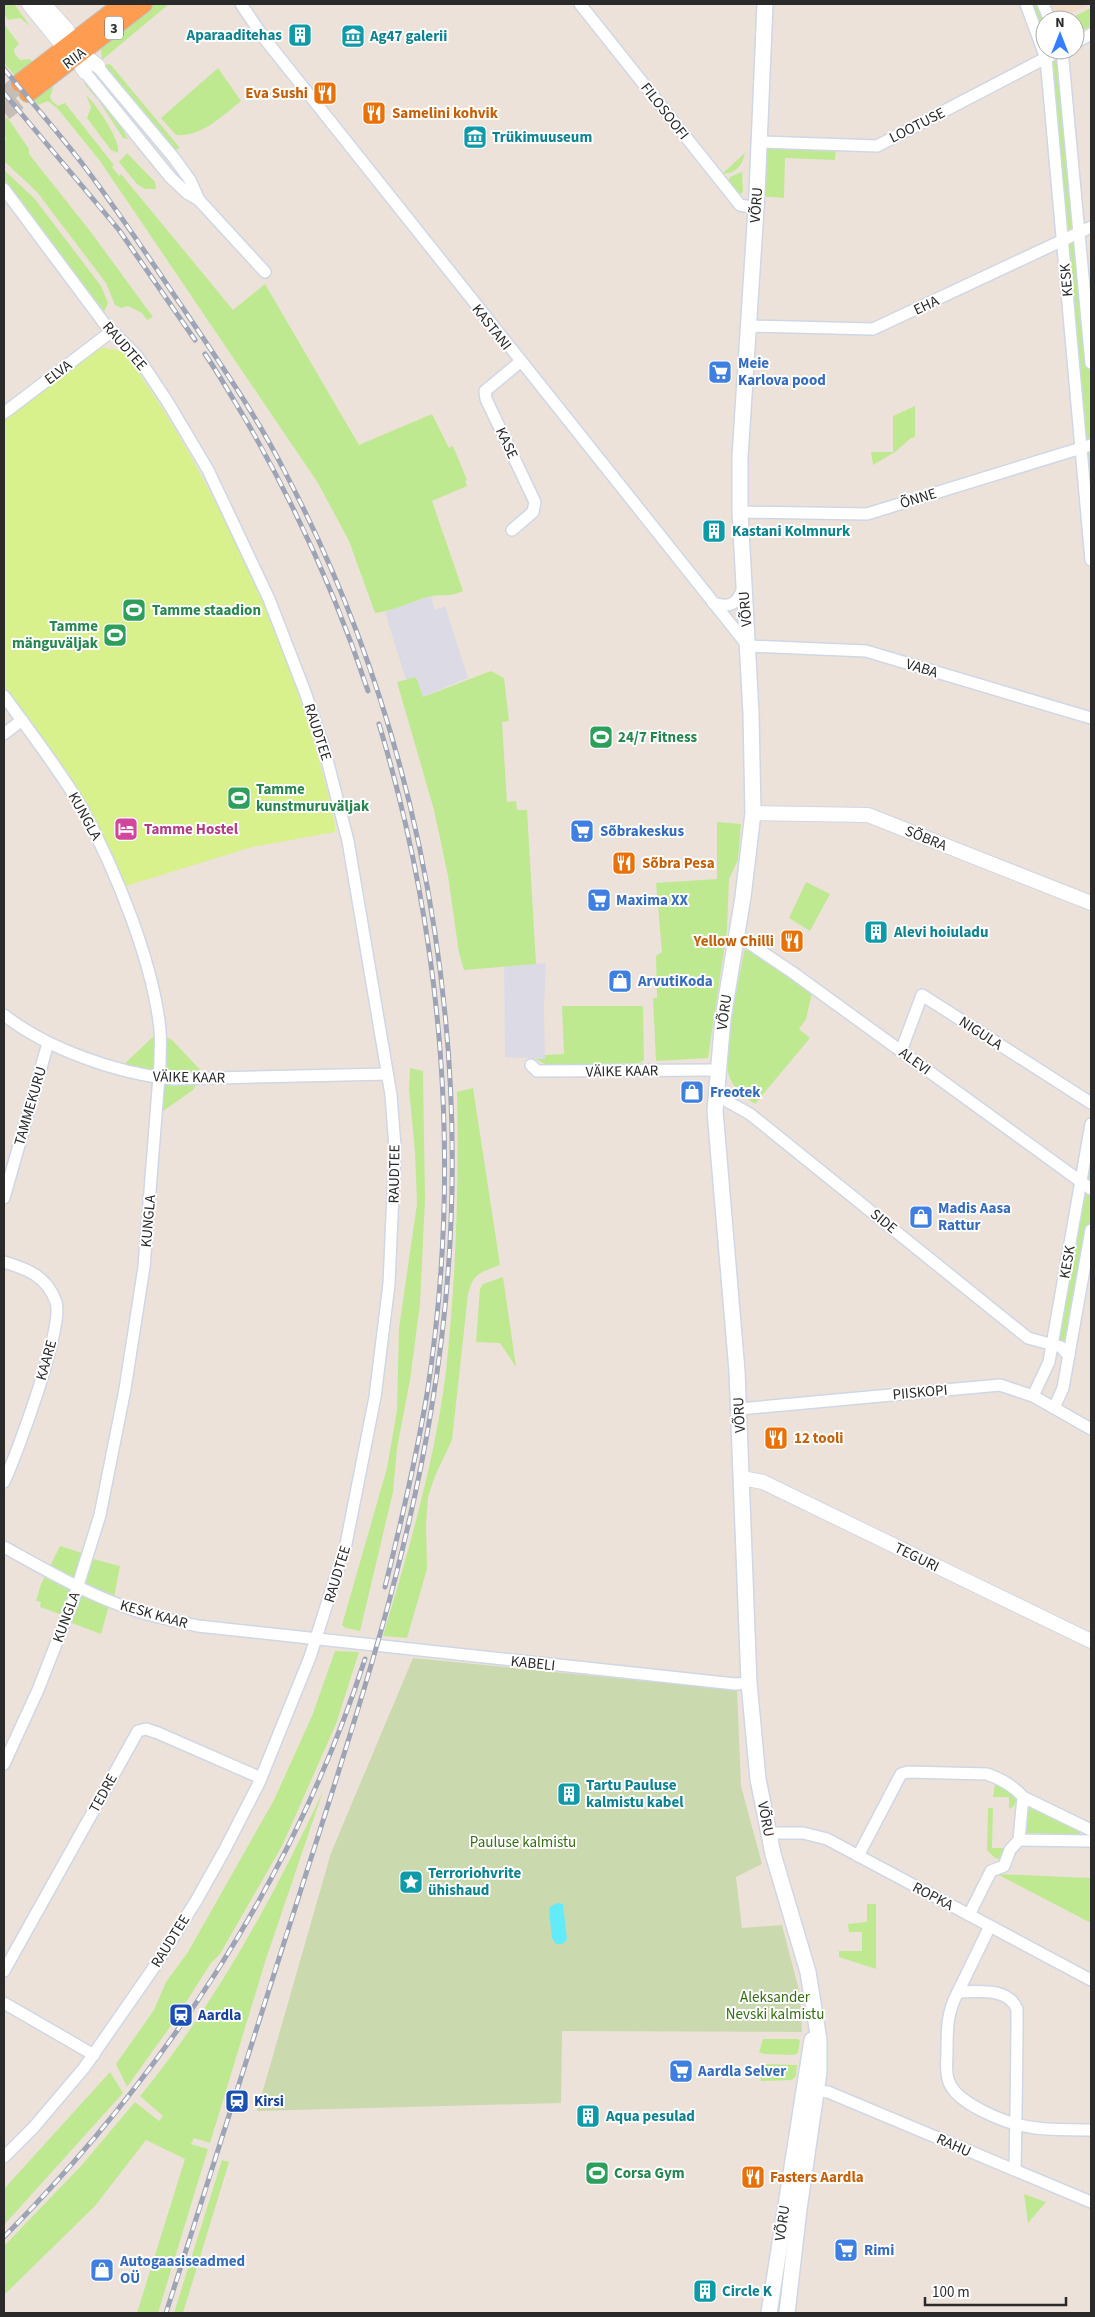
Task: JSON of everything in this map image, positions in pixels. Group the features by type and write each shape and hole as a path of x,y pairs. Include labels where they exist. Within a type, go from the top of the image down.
{"highway":[{"name":"RIIA","path":"75,50 102,20 123,4"},
{"name":"RIIA","path":"27,88 75,50 101,38 143,4"}],"main road":[{"name":"VÕRU","path":"765,4 756,208 740,457 740,512 748,646 753,812 723,1018 717,1070 715,1111 739,1409 749,1683 758,1779 773,1854 808,1972 819,2040 817,2091 798,2209 788,2311"},
{"name":"VÕRU","path":"769,2313 816,2014"}],"street":[{"path":"29,4 56,28 75,50 170,177 187,193 199,200 265,272"},
{"path":"44,4 56,28 50,68 67,70 75,50"},
{"name":"KASTANI","path":"241,4 264,38 520,362 748,646"},
{"name":"FILOSOOFI","path":"580,4 740,205 756,208"},
{"name":"KESK","path":"1026,4 1035,28"},
{"path":"56,28 85,28 102,20"},
{"path":"98,66 96,54 101,38"},
{"path":"75,50 98,66 174,158 190,180 199,200"},
{"path":"27,88 75,50"},
{"name":"LOOTUSE","path":"759,142 877,146 1042,60"},
{"name":"KESK","path":"1046,60 1062,240 1086,446 1091,560"},
{"name":"KESK","path":"1063,60 1091,363"},
{"name":"RAUDTEE","path":"4,189 112,331 137,356 208,470 266,590 305,692 329,766 348,841 393,1116 395,1177 389,1284 382,1348 356,1501 346,1544 317,1638 261,1778 224,1851 191,1908 157,1963 94,2055 34,2127 4,2157"},
{"name":"EHA","path":"748,326 873,329 1091,227"},
{"name":"ELVA","path":"4,413 112,331"},
{"name":"KASE","path":"512,530 533,512 535,502 485,392 520,362"},
{"name":"ÕNNE","path":"740,512 867,514 1086,446"},
{"path":"713,603 731,606 739,598 743,587"},
{"name":"VABA","path":"748,646 866,651 1091,718"},
{"name":"KUNGLA","path":"4,696 53,762 81,807 102,848 135,929 151,982 160,1030 159,1078 144,1267 125,1389 100,1515 77,1587 38,1690 4,1764"},
{"path":"4,734 22,720"},
{"name":"SÕBRA","path":"753,812 868,815 1091,903"},
{"name":"ALEVI","path":"736,935 792,972 1091,1189"},
{"name":"NIGULA","path":"901,1051 922,994 1091,1103"},
{"name":"VÄIKE KAAR","path":"4,1015 48,1043 146,1077 387,1074"},
{"name":"TAMMEKURU","path":"4,1198 48,1043"},
{"name":"VÄIKE KAAR","path":"531,1065 537,1071 717,1070"},
{"name":"SIDE","path":"716,1095 750,1114 1028,1338 1040,1342 1053,1343"},
{"name":"KESK","path":"1033,1396 1049,1362 1091,1124"},
{"name":"KESK","path":"1054,1408 1063,1388 1091,1230"},
{"name":"KAARE","path":"4,1262 31,1271 49,1288 56,1303 58,1319 36,1396 15,1459 4,1482"},
{"path":"1053,1343 1062,1346 1069,1356"},
{"name":"PIISKOPI","path":"739,1409 1000,1385 1033,1396 1091,1428"},
{"name":"TEGURI","path":"742,1478 763,1482 1091,1642"},
{"name":"KESK KAAR","path":"4,1547 77,1587 135,1611 198,1626 317,1638"},
{"name":"KABELI","path":"317,1638 734,1684 749,1683"},
{"name":"TEDRE","path":"4,1971 138,1731 146,1729 158,1733 261,1778"},
{"path":"858,1856 901,1774 987,1774 998,1778 1016,1789 1023,1797 1091,1830"},
{"path":"969,1915 991,1871 1004,1866 1010,1850 1019,1840 1023,1797"},
{"name":"ROPKA","path":"769,1833 787,1831 827,1839 1091,1980"},
{"path":"1019,1840 1091,1841"},
{"path":"990,1926 947,2017 948,2081 958,2097 968,2104 1015,2124 1030,2127 1091,2130"},
{"path":"958,1992 996,1992 1014,2002 1017,2009 1015,2170"},
{"path":"4,2003 94,2055"},
{"name":"RAHU","path":"817,2091 828,2092 1091,2202"}],"shaded area":[{"path":"1048,4 1090,4 1078,10 1051,10"},
{"path":"431,596 435,610 445,606 468,678 422,697 416,677 406,680 385,612"},
{"path":"546,963 544,1010 545,1059 505,1057 504,966"}],"green space":[{"path":"4,4 14,4 30,26 20,18 8,20 4,14"},
{"path":"153,4 169,4 102,60 101,50 105,43"},
{"path":"1026,4 1043,4 1043,10 1035,10 1035,28"},
{"path":"1091,8 1091,26 1085,29 1085,11"},
{"path":"4,24 19,44 14,49 15,54 20,60 30,59 33,63 16,77 4,63"},
{"path":"1046,60 1063,60 1091,363 1091,560"},
{"path":"104,65 111,65 180,148 175,150 171,148"},
{"path":"218,68 241,101 203,129 185,135 176,135 161,118"},
{"path":"85,81 114,115 128,139 123,138 99,101 85,85"},
{"path":"50,84 53,88 50,97 52,101 58,106 65,103 114,165 112,167 119,176 121,174 233,310 265,284 359,445 432,414 449,448 453,446 467,480 465,481 467,486 432,501 463,591 428,597 375,613 349,541 318,483 100,161 58,109 48,101 38,105 32,98"},
{"path":"86,95 96,106 112,131 118,147 118,153 111,150 87,118 91,107"},
{"path":"7,117 29,149 29,154 90,231 153,317 147,320 142,313 128,306 121,308 115,305 106,283 37,192 4,161 4,144 6,139 4,120"},
{"path":"762,143 836,145 835,160 785,158 784,198 760,196"},
{"path":"127,153 155,182 156,189 145,189 137,184 119,162"},
{"path":"745,153 738,168 727,174 722,174"},
{"path":"4,170 34,198 101,286 108,303 104,312 12,191 4,179"},
{"path":"742,172 743,192 740,194 728,181 730,177"},
{"name":"Tamme staadion","path":"98,347 124,351 174,427 225,521 270,620 290,671 323,773 335,825 335,832 252,847 123,887 39,736 4,686 4,420"},
{"path":"915,406 915,437 911,438 895,452 873,465 871,452 893,452 893,416"},
{"path":"491,671 504,678 509,721 502,722 507,802 516,801 517,810 527,810 536,964 464,970 459,953 448,876 434,810 397,682 416,677 423,697"},
{"path":"717,822 741,824 738,860 729,879 727,930 708,1058 656,1061 653,998 657,998 656,956 662,952 656,883 717,879"},
{"path":"806,882 830,894 810,931 789,918"},
{"path":"747,949 812,993 806,1019 799,1029 810,1038 755,1104 733,1084 727,1066 732,1015 744,951"},
{"path":"562,1006 643,1006 644,1060 639,1063 547,1065 535,1059 545,1059 545,1055 564,1054"},
{"path":"158,1032 172,1040 209,1079 200,1079 193,1090 156,1116 160,1078 118,1070"},
{"path":"410,1068 423,1071 425,1200 420,1304 410,1380 397,1448 393,1492 360,1631 346,1628 342,1625 387,1468 397,1410 399,1328 417,1204 415,1152 409,1089"},
{"path":"473,1088 500,1265 475,1277 468,1294 452,1440 435,1476 428,1497 426,1525 427,1569 407,1638 383,1636 420,1505 441,1405 446,1371 454,1267 458,1162 457,1092"},
{"path":"1091,1124 1091,1230 1070,1349 1054,1337"},
{"path":"503,1277 516,1367 500,1343 476,1342 480,1289 483,1284"},
{"path":"60,1546 85,1554 85,1557 120,1566 113,1603 110,1602 101,1634 64,1620 65,1616 40,1607 41,1602 36,1601 41,1584"},
{"path":"335,1651 359,1652 336,1724 282,1846 220,1954 211,1963 172,2024 127,2087 116,2064 154,2010 166,1982 188,1952 274,1800 312,1716"},
{"name":"Pauluse kalmistu","path":"413,1658 737,1690 741,1786 762,1864 736,1877 742,1928 782,1925 800,1994 802,2032 562,2031 561,2103 257,2111 331,1853"},
{"path":"995,1784 1000,1784 1016,1793 1016,1802 1011,1808 1009,1809 1009,1797 993,1797"},
{"path":"323,1791 266,1959 210,2143 194,2138 191,2144 208,2149 158,2313 137,2313 185,2159 146,2140 95,2206 4,2295 4,2246 81,2166 135,2102 159,2121 163,2116 140,2096 193,2025 241,1950 284,1871"},
{"path":"1028,1807 1079,1831 1081,1835 1025,1833 1024,1808"},
{"path":"988,1808 993,1808 992,1848 1008,1848 1003,1860 995,1858 987,1850"},
{"path":"997,1874 1091,1878 1091,1923"},
{"path":"867,1904 876,1904 876,1969 839,1957 839,1951 862,1951 862,1932 849,1932 848,1924 867,1922"},
{"path":"763,2039 798,2039 800,2041 798,2053 794,2055 764,2054 759,2052"},
{"path":"765,2064 797,2065 796,2076 792,2080 761,2081 759,2067"},
{"path":"110,2072 123,2093 4,2225 4,2189"},
{"path":"222,2160 229,2162 183,2313 174,2313"},
{"path":"1024,2194 1046,2202 1028,2223"}],"water":[{"path":"557,1903 563,1904 567,1940 562,1944 556,1944 552,1938 549,1911 550,1907"}],"tunnel":[{"path":"4,96 20,83"},
{"path":"4,112 28,93"}],"railway":[{"path":"4,69 62,138 95,181 229,377 276,454 337,583 379,696 412,812 435,931 448,1051 452,1171 446,1292 431,1411 407,1529 393,1588 360,1704 166,2313"},
{"path":"4,93 119,230 195,340"},
{"path":"205,354 247,422 299,520 343,621 368,691"},
{"path":"379,724 401,806 419,888 432,972 441,1056 444,1141 443,1225 438,1310 427,1394 408,1491 385,1587"},
{"path":"4,2237 63,2174 118,2109 170,2040 218,1969 262,1895 301,1819 336,1740 365,1659"}],"place":[{"name":"Aparaaditehas","path":"300,35"},
{"name":"Ag47 galerii","path":"353,36"},
{"name":"Eva Sushi","path":"325,93"},
{"name":"Samelini kohvik","path":"374,113"},
{"name":"Trükimuuseum","path":"475,137"},
{"name":"Meie Karlova pood","path":"720,372"},
{"name":"Kastani Kolmnurk","path":"714,531"},
{"name":"Tamme staadion","path":"134,610"},
{"name":"Tamme mänguväljak","path":"115,635"},
{"name":"24/7 Fitness","path":"601,737"},
{"name":"Tamme kunstmuruväljak","path":"239,798"},
{"name":"Tamme Hostel","path":"126,829"},
{"name":"Sõbrakeskus","path":"582,831"},
{"name":"Sõbra Pesa","path":"624,863"},
{"name":"Maxima XX","path":"599,900"},
{"name":"Alevi hoiuladu","path":"876,932"},
{"name":"Yellow Chilli","path":"792,941"},
{"name":"ArvutiKoda","path":"620,981"},
{"name":"Freotek","path":"692,1092"},
{"name":"Madis Aasa Rattur","path":"921,1217"},
{"name":"12 tooli","path":"776,1438"},
{"name":"Tartu Pauluse kalmistu kabel","path":"569,1794"},
{"name":"Terroriohvrite ühishaud","path":"411,1882"},
{"name":"Aardla","path":"181,2015"},
{"name":"Aardla Selver","path":"681,2071"},
{"name":"Kirsi","path":"237,2101"},
{"name":"Aqua pesulad","path":"588,2116"},
{"name":"Corsa Gym","path":"597,2173"},
{"name":"Fasters Aardla","path":"753,2177"},
{"name":"Rimi","path":"846,2250"},
{"name":"Autogaasiseadmed OÜ","path":"102,2270"},
{"name":"Circle K","path":"705,2291"}],"park label":[{"name":"Aleksander Nevski kalmistu","path":"775,2006"}]}
